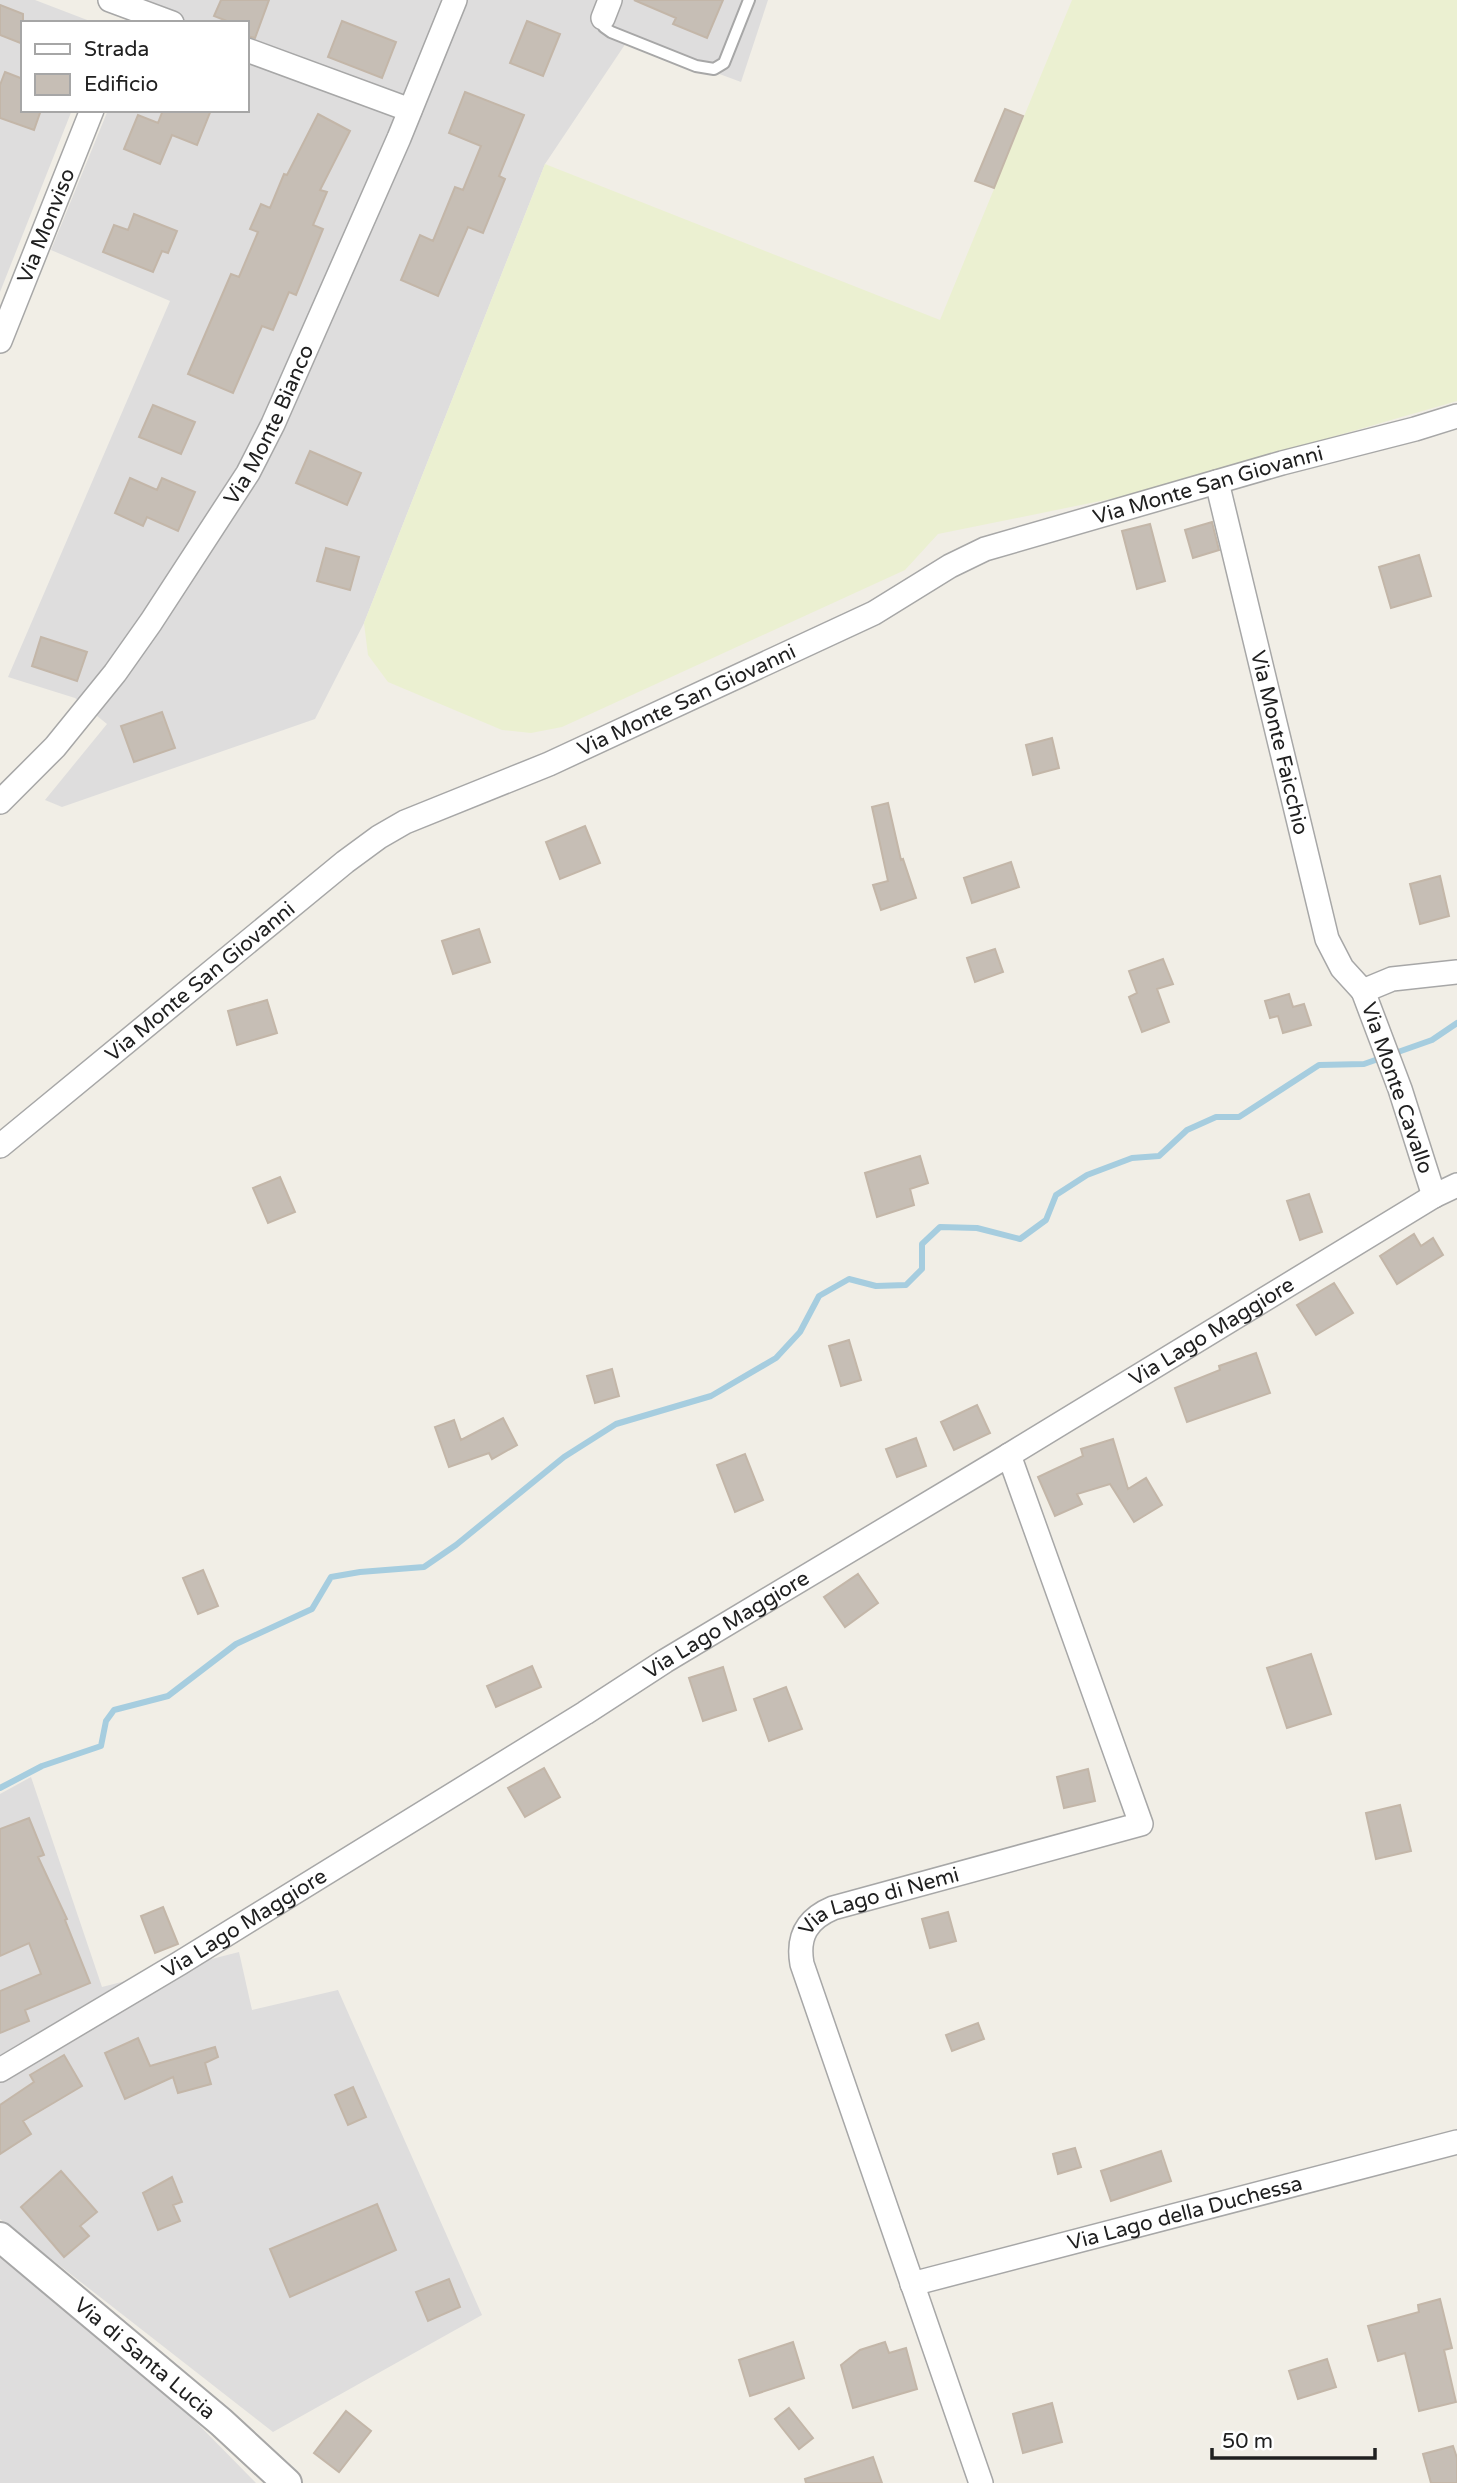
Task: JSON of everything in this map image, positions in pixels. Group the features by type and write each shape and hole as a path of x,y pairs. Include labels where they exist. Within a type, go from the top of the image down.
{"street":[{"path":"110,0 166,21"},
{"name":"Via Monte Bianco","path":"0,802 55,747 108,682 241,485 273,424 455,0"},
{"path":"248,50 410,110"},
{"name":"Via Monviso","path":"0,341 91,112"},
{"name":"Via Monte San Giovanni","path":"0,1146 335,870 396,826 549,764 874,613 950,566 985,549 1457,416"},
{"name":"Via Monte Faicchio","path":"1217,482 1327,939 1342,968 1363,991"},
{"name":"Via Monte Cavallo","path":"1434,1196 1363,991 1392,979 1457,972"},
{"name":"Via Lago Maggiore","path":"0,2070 226,1934 665,1661 1434,1196 1457,1185"},
{"name":"Via Lago di Nemi","path":"981,2483 802,1964 800,1950 805,1929 813,1920 833,1908 1141,1824 1009,1455"},
{"name":"Via Lago della Duchessa","path":"912,2284 1457,2142"},
{"name":"Via di Santa Lucia","path":"0,2237 221,2422 287,2483"}],"lane":[{"path":"606,9 604,27 611,32 696,66 714,69 724,63 749,0"}],"shaded area":[{"path":"0,0 35,0 90,21 21,21 21,112 71,112 0,292"},
{"path":"137,0 768,0 741,82 628,40 545,164 364,623 315,719 62,807 45,800 107,724 75,698 8,677 170,301 51,250 107,112 248,112 248,21 144,21"},
{"path":"31,1777 102,1987 239,1952 252,2010 338,1990 482,2315 273,2432 0,2219 0,1794"},
{"path":"0,2250 137,2362 256,2483 0,2483"}],"green space":[{"path":"1072,0 1457,0 1457,401 1135,494 938,534 905,570 562,727 531,733 502,730 388,682 368,655 364,623 545,164 940,320"}],"building":[{"path":"221,0 269,0 255,38 248,36 248,21 227,21 214,16"},
{"path":"634,0 723,0 707,38 673,24 676,18"},
{"path":"0,5 23,14 21,43 0,35"},
{"path":"342,21 396,42 382,78 328,57"},
{"path":"527,21 560,34 543,76 510,63"},
{"path":"5,72 21,78 21,112 40,112 34,130 0,118 0,85"},
{"path":"465,92 524,115 499,176 505,179 483,233 468,227 438,296 401,280 420,235 433,241 455,187 463,190 481,146 449,133"},
{"path":"1005,109 1023,116 994,188 975,181"},
{"path":"162,112 210,112 197,145 172,135 160,164 124,149 138,115 158,123"},
{"path":"318,114 350,131 320,190 327,192 313,225 323,229 296,295 289,292 273,330 262,326 233,393 188,374 231,274 239,277 258,232 250,229 261,204 270,208 284,174 287,175"},
{"path":"134,214 177,231 168,253 162,251 153,272 103,252 114,225 128,230"},
{"path":"153,405 195,422 181,454 139,437"},
{"path":"310,451 361,473 347,505 296,483"},
{"path":"130,478 157,490 162,478 195,492 178,531 147,517 143,526 115,513"},
{"path":"1212,522 1219,550 1193,558 1185,530"},
{"path":"1150,524 1165,581 1137,589 1122,531"},
{"path":"326,548 359,557 350,590 317,581"},
{"path":"1419,555 1431,596 1391,608 1379,567"},
{"path":"41,637 87,652 77,681 32,666"},
{"path":"162,712 175,748 134,762 121,726"},
{"path":"1052,738 1059,768 1033,775 1026,745"},
{"path":"888,803 901,860 903,859 916,898 881,910 873,885 888,881 872,807"},
{"path":"585,826 600,863 560,879 546,842"},
{"path":"1011,862 1019,887 972,903 964,878"},
{"path":"1440,876 1449,916 1420,924 1410,884"},
{"path":"479,929 490,962 453,974 442,941"},
{"path":"995,949 1003,972 975,982 967,958"},
{"path":"1163,959 1173,984 1157,989 1169,1022 1142,1032 1129,997 1137,993 1129,971"},
{"path":"1289,994 1293,1007 1304,1004 1311,1025 1283,1033 1278,1016 1270,1018 1265,1001"},
{"path":"267,1000 277,1033 237,1045 228,1011"},
{"path":"920,1156 928,1183 910,1189 914,1205 877,1217 865,1173"},
{"path":"280,1177 295,1212 268,1223 253,1188"},
{"path":"1309,1194 1322,1232 1300,1240 1287,1201"},
{"path":"1414,1234 1421,1246 1433,1238 1443,1255 1397,1284 1380,1256"},
{"path":"1334,1283 1353,1313 1316,1335 1297,1305"},
{"path":"849,1340 861,1380 841,1386 829,1346"},
{"path":"1256,1353 1270,1393 1187,1422 1175,1388 1220,1370 1219,1366"},
{"path":"612,1369 619,1396 595,1403 587,1376"},
{"path":"977,1405 990,1433 954,1450 941,1422"},
{"path":"503,1418 517,1445 492,1459 489,1453 449,1467 435,1427 454,1420 461,1440"},
{"path":"916,1438 926,1466 897,1477 886,1449"},
{"path":"1113,1439 1128,1489 1146,1478 1162,1505 1134,1522 1110,1484 1077,1494 1082,1504 1055,1516 1038,1477 1083,1456 1081,1449"},
{"path":"745,1454 763,1500 735,1512 717,1465"},
{"path":"203,1570 218,1606 198,1614 183,1578"},
{"path":"858,1574 878,1603 845,1627 824,1597"},
{"path":"1311,1654 1331,1714 1287,1728 1267,1668"},
{"path":"532,1666 541,1687 496,1707 487,1686"},
{"path":"723,1667 736,1710 703,1721 689,1678"},
{"path":"786,1687 802,1729 769,1741 754,1699"},
{"path":"544,1768 560,1797 525,1817 508,1788"},
{"path":"1088,1769 1095,1801 1064,1808 1057,1777"},
{"path":"1400,1805 1411,1851 1376,1859 1366,1813"},
{"path":"29,1818 44,1855 38,1857 67,1919 65,1920 90,1983 25,2010 29,2021 0,2033 0,1991 41,1974 29,1943 0,1956 0,1829"},
{"path":"163,1907 178,1944 155,1953 141,1916"},
{"path":"948,1912 956,1941 930,1948 922,1919"},
{"path":"978,2023 984,2039 952,2051 946,2035"},
{"path":"138,2038 150,2066 215,2047 218,2057 205,2063 211,2084 178,2093 173,2077 125,2099 105,2053"},
{"path":"64,2055 82,2086 23,2121 31,2134 0,2154 0,2105 34,2082 30,2075"},
{"path":"353,2087 366,2117 348,2125 335,2095"},
{"path":"1075,2148 1081,2167 1058,2174 1053,2154"},
{"path":"1161,2151 1171,2181 1111,2201 1101,2171"},
{"path":"61,2171 97,2212 80,2226 89,2236 64,2257 21,2207"},
{"path":"172,2177 182,2202 173,2205 180,2221 158,2230 143,2193"},
{"path":"377,2204 396,2250 290,2297 270,2249"},
{"path":"449,2279 460,2307 428,2321 416,2292"},
{"path":"1440,2299 1452,2348 1444,2350 1456,2402 1419,2411 1405,2353 1378,2361 1368,2326 1419,2312 1418,2305"},
{"path":"793,2342 804,2378 750,2396 739,2360"},
{"path":"885,2342 889,2353 906,2348 917,2389 853,2408 841,2365 860,2350"},
{"path":"1327,2359 1336,2387 1298,2399 1289,2371"},
{"path":"1052,2403 1062,2442 1023,2453 1013,2414"},
{"path":"789,2408 813,2438 799,2449 775,2419"},
{"path":"346,2411 371,2431 339,2472 314,2453"},
{"path":"1453,2446 1457,2458 1457,2483 1431,2483 1423,2454"},
{"path":"873,2457 882,2483 806,2483 805,2479"}],"waterway":[{"path":"0,1788 42,1766 101,1746 106,1721 114,1710 168,1696 236,1644 312,1609 331,1577 424,1567 456,1545 564,1457 616,1424 711,1396 776,1358 800,1332 819,1296 849,1279 876,1286 906,1285 922,1269 922,1244 940,1227 977,1228 1020,1239 1046,1220 1056,1195 1087,1175 1132,1158 1159,1156 1187,1130 1216,1117 1239,1117 1319,1065 1364,1064 1432,1040 1457,1023"}]}
